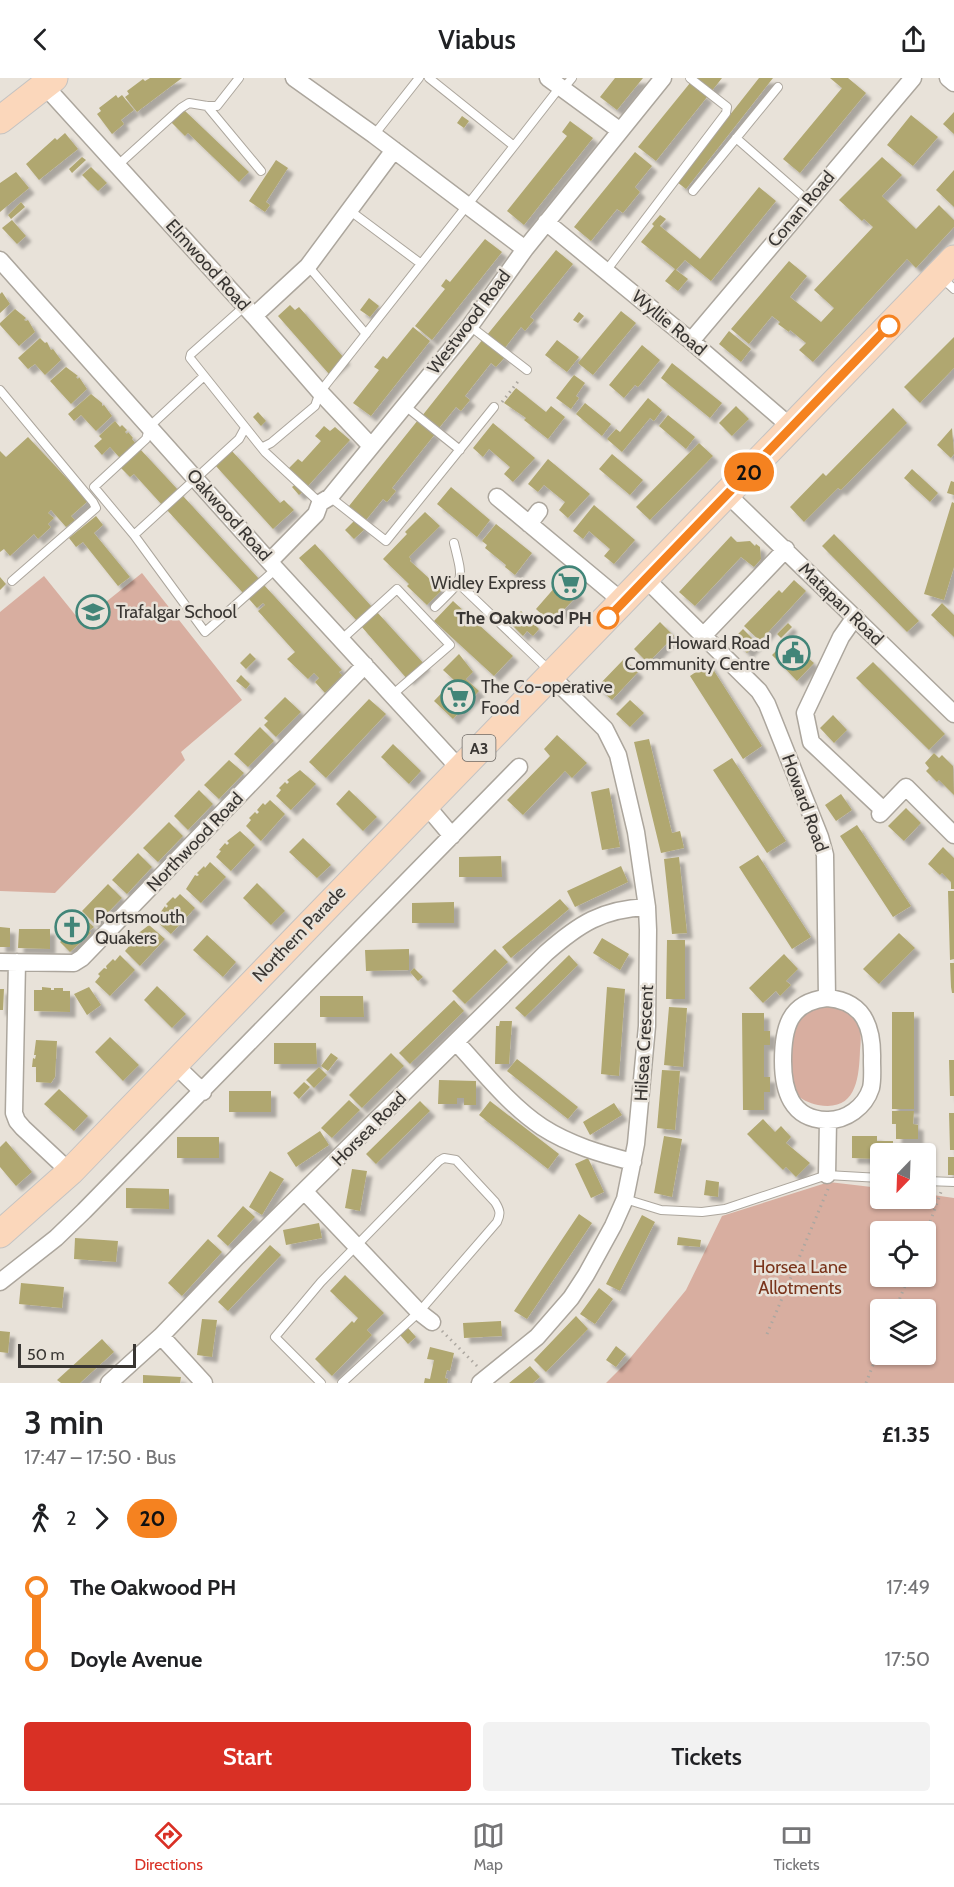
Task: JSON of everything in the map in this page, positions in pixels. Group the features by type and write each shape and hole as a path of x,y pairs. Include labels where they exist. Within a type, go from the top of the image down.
{"main road":[{"path":"0,120 49,82"},
{"name":"Northern Parade","path":"0,1234 70,1172 791,427 949,274"}],"street":[{"path":"294,78 525,249"},
{"name":"Westwood Road","path":"273,565 470,326 546,222 663,78"},
{"name":"Conan Road","path":"691,341 912,78"},
{"path":"948,78 954,83"},
{"name":"Elmwood Road","path":"49,82 118,165 371,446"},
{"path":"561,83 620,130"},
{"path":"249,311 308,266 394,150"},
{"name":"Wyllie Road","path":"546,222 791,427"},
{"name":"Oakwood Road","path":"0,260 273,565 459,768"},
{"name":"Matapan Road","path":"728,494 952,708"},
{"path":"497,497 534,517 623,602"},
{"path":"703,636 786,549"},
{"name":"Howard Road","path":"646,579 750,681 766,704 820,837 825,855 827,998"},
{"path":"855,617 841,637 805,713 811,742 879,810 906,787 954,835"},
{"name":"Northwood Road","path":"8,962 74,963 82,958 365,665"},
{"name":"Hilsea Crescent","path":"483,1380 537,1337 571,1298 596,1259 626,1199 633,1162 646,1026 647,907 636,831 618,755 605,729 552,674"},
{"path":"0,1282 64,1230 203,1092 282,1008 519,767"},
{"path":"425,804 452,836"},
{"name":"Horsea Road","path":"109,1383 161,1335 237,1257 546,953 576,928 615,910 647,907"},
{"path":"8,962 14,1113 17,1121 70,1172"},
{"path":"827,998 846,1002 858,1011 870,1027 872,1044 872,1082 865,1100 851,1114 828,1121 813,1118 797,1108 786,1092 783,1077 784,1037 788,1023 794,1014 807,1004 827,998"},
{"path":"456,1042 506,1095 541,1126 583,1148 633,1162"},
{"path":"173,1063 203,1092"},
{"path":"827,1175 828,1121"},
{"path":"305,1192 426,1317"},
{"path":"161,1335 204,1383"}],"lane":[{"path":"118,165 189,103 218,106 239,78"},
{"path":"374,135 418,78"},
{"path":"429,78 514,146"},
{"path":"606,271 726,113 727,106 690,78"},
{"path":"263,447 271,443 315,406 320,392 561,83"},
{"path":"693,191 778,87"},
{"path":"207,106 261,171"},
{"path":"736,138 808,201"},
{"path":"349,210 420,263"},
{"path":"308,266 366,334"},
{"path":"249,311 191,354 190,358 265,452 325,500 386,541 494,407"},
{"path":"470,326 527,370"},
{"path":"203,377 150,426 146,439 94,487 134,535 205,632 273,565"},
{"path":"0,390 96,508 93,513 12,581"},
{"path":"404,405 460,450"},
{"path":"134,535 238,439 245,428"},
{"path":"435,607 458,583 461,572 454,543"},
{"path":"458,583 552,674"},
{"path":"341,640 397,589 450,645 392,695"},
{"path":"321,1383 275,1337 321,1282 439,1161 444,1158 456,1160 495,1202 500,1216 497,1222 426,1317 342,1383"},
{"path":"626,1199 662,1210 702,1212 725,1209 827,1175 870,1177"},
{"path":"936,1181 954,1182"}],"path":[{"path":"494,407 499,406 527,370"},
{"path":"767,1334 828,1190 827,1175"},
{"path":"931,1221 941,1194 943,1181"},
{"path":"426,1317 483,1380"},
{"path":"866,1383 873,1365"}],"green space":[{"name":"Trafalgar School","path":"142,573 242,700 181,752 185,760 55,893 0,891 0,612 44,576 81,622"},
{"path":"823,1004 849,1012 856,1019 861,1035 858,1072 853,1091 848,1098 831,1106 818,1105 799,1097 792,1086 789,1066 796,1022 807,1011"},
{"name":"Horsea Lane Allotments","path":"829,1182 870,1187 870,1209 936,1209 936,1195 954,1198 954,1383 606,1383 627,1362 686,1290 722,1216"}],"building":[{"path":"150,78 182,78 137,112 125,97 129,94 127,91 143,79 145,81"},
{"path":"615,78 643,78 617,110 600,97"},
{"path":"694,78 722,78 711,92"},
{"path":"759,78 773,78 686,189 677,182"},
{"path":"830,78 848,78 866,93 800,173 783,159 842,88"},
{"path":"690,83 707,97 656,161 638,147"},
{"path":"116,95 118,98 122,95 134,110 121,120 124,124 112,134 97,114 101,111 99,108"},
{"path":"183,109 249,172 239,182 188,133 185,136 171,122"},
{"path":"954,112 954,134 943,124"},
{"path":"911,115 938,137 913,166 887,145"},
{"path":"462,116 469,121 464,128 457,123"},
{"path":"570,121 593,138 524,225 507,211 567,136 562,132"},
{"path":"65,133 78,149 39,180 26,164 55,138 57,140"},
{"path":"635,152 652,166 635,187 640,192 623,213 617,209 591,241 574,227"},
{"path":"82,157 86,160 72,173 69,169"},
{"path":"882,157 902,175 882,196 916,229 939,205 954,220 954,227 916,268 907,259 813,362 799,350 806,343 778,324 780,322 772,316 749,344 731,329 789,261 807,276 790,297 821,322 834,308 814,290 873,227 864,219 862,221 839,200"},
{"path":"276,160 288,168 266,202 270,205 265,212 249,201"},
{"path":"91,167 107,183 98,191 82,175"},
{"path":"954,170 954,207 936,190"},
{"path":"16,172 29,188 0,212 0,183"},
{"path":"759,187 776,201 711,281 685,260 676,270 688,279 678,291 665,281 675,269 641,242 660,215 666,219 660,226 700,259"},
{"path":"21,202 25,207 11,219 8,215"},
{"path":"12,220 26,236 17,244 2,228"},
{"path":"485,239 502,252 432,340 415,326 445,289 441,286 446,279 450,282"},
{"path":"556,250 573,264 530,317 534,320 525,331 521,327 504,349 487,335"},
{"path":"2,292 10,304 0,313 0,294"},
{"path":"369,298 379,306 370,317 360,310"},
{"path":"290,305 295,310 299,307 345,359 329,374 278,316"},
{"path":"15,309 26,318 24,320 28,320 35,332 19,346 0,325"},
{"path":"621,311 636,323 593,375 578,363"},
{"path":"579,312 584,316 578,323 573,320"},
{"path":"413,327 430,341 371,416 353,403 379,370 374,367 383,356 387,359"},
{"path":"729,331 751,349 741,362 719,344"},
{"path":"954,337 954,368 920,403 904,387"},
{"path":"40,338 45,343 47,342 61,360 45,375 35,364 28,369 18,358"},
{"path":"483,339 505,357 496,367 491,363 465,396 470,400 461,411 456,407 439,428 422,416"},
{"path":"557,340 579,357 567,372 545,355"},
{"path":"642,345 660,360 638,387 635,385 624,398 609,385"},
{"path":"672,363 722,403 710,418 661,378"},
{"path":"66,367 78,376 76,377 78,379 79,377 87,389 71,404 50,381"},
{"path":"574,375 585,383 576,396 579,398 571,409 556,398"},
{"path":"516,388 546,412 551,406 565,417 548,439 524,420 526,418 504,403"},
{"path":"91,394 102,403 102,406 104,405 112,416 96,431 81,415 74,421 68,414"},
{"path":"648,398 662,410 654,421 650,418 622,452 607,439 616,429 620,432"},
{"path":"585,403 611,424 602,436 576,414"},
{"path":"736,406 749,419 732,436 719,423"},
{"path":"893,408 907,423 841,490 838,488 804,522 790,507 823,473 826,476"},
{"path":"258,412 266,421 261,426 253,417"},
{"path":"668,415 695,437 686,449 659,426"},
{"path":"418,420 435,434 392,488 396,491 387,502 383,499 366,520 349,506"},
{"path":"115,421 127,430 125,432 127,434 128,432 136,444 120,458 110,447 102,455 94,446 102,439 99,436"},
{"path":"493,423 535,458 513,482 504,474 510,467 489,449 483,457 473,448"},
{"path":"324,426 330,431 335,427 350,440 307,487 288,469 298,459 302,462 321,441 315,436"},
{"path":"952,428 954,454 951,458 937,445"},
{"path":"28,437 88,501 71,516 75,520 66,527 51,510 48,513 54,518 48,524 51,527 38,539 34,534 10,556 4,549 0,552 0,451 6,457"},
{"path":"699,443 713,456 650,520 636,507"},
{"path":"140,449 179,491 163,506 134,474 130,477 120,467"},
{"path":"231,450 280,503 284,500 294,510 273,529 215,465"},
{"path":"612,454 643,480 630,495 599,469"},
{"path":"548,459 590,494 568,518 559,510 565,502 544,485 538,492 528,484"},
{"path":"912,469 938,493 930,502 904,478"},
{"path":"951,481 954,482 954,495 947,493"},
{"path":"297,483 304,491 299,495 292,487"},
{"path":"451,487 490,520 477,537 437,504"},
{"path":"183,496 260,580 243,593 167,510"},
{"path":"952,502 954,503 954,567 944,600 924,594"},
{"path":"594,505 635,540 614,564 604,556 610,549 589,531 583,539 573,531"},
{"path":"425,512 440,526 409,557 410,561 442,590 427,605 383,559"},
{"path":"96,516 103,525 94,533 130,577 118,586 83,542 76,547 69,538"},
{"path":"356,519 365,529 354,539 345,530"},
{"path":"496,524 532,553 515,575 485,548 487,545 482,541"},
{"path":"834,534 919,621 907,632 822,546"},
{"path":"731,536 737,542 750,541 760,547 761,559 754,567 741,557 695,606 679,592"},
{"path":"315,544 372,607 357,621 299,558"},
{"path":"0,577 6,584 0,590"},
{"path":"563,578 579,594 551,623 536,609"},
{"path":"794,580 806,591 760,641 744,626 779,590 782,593"},
{"path":"264,585 342,670 339,672 343,676 325,693 315,682 319,678 314,673 308,679 287,659 295,652 258,611 265,605 263,603 257,608 249,599"},
{"path":"453,601 513,656 494,676 434,621"},
{"path":"942,603 954,615 954,637 931,615"},
{"path":"521,611 539,629 533,636 527,631 523,636 510,623"},
{"path":"377,612 425,665 408,680 361,626"},
{"path":"660,622 674,636 648,663 634,649"},
{"path":"788,623 792,627 781,638 777,634"},
{"path":"743,629 757,643 747,653 733,639"},
{"path":"787,640 814,663 797,681 772,655"},
{"path":"250,653 256,659 246,669 240,663"},
{"path":"459,654 473,672 466,679 479,691 453,719 434,701 454,680 443,670"},
{"path":"624,659 638,672 612,700 597,687"},
{"path":"873,662 945,734 929,750 856,678"},
{"path":"709,663 762,746 743,759 690,676"},
{"path":"241,675 250,684 246,689 236,681"},
{"path":"285,697 301,712 276,737 264,725 268,721 264,718"},
{"path":"369,699 386,714 326,778 309,762"},
{"path":"630,700 644,713 630,727 616,714"},
{"path":"833,715 847,730 834,743 820,728"},
{"path":"260,727 274,741 248,767 234,754"},
{"path":"557,735 587,763 572,778 565,771 523,815 507,800 550,756 544,749"},
{"path":"649,739 672,833 680,831 684,848 661,853 634,742"},
{"path":"393,744 421,771 409,784 381,757"},
{"path":"934,753 939,758 942,755 953,766 954,795 926,771 929,768 925,763"},
{"path":"732,758 786,841 767,853 713,770"},
{"path":"229,760 244,773 219,799 204,785"},
{"path":"300,770 316,784 291,810 276,796 281,790 279,788 285,782 287,784 289,782 287,780"},
{"path":"609,788 620,847 602,850 591,792"},
{"path":"199,790 213,804 188,830 174,816"},
{"path":"349,790 377,817 363,831 336,804"},
{"path":"841,794 852,810 836,821 825,805"},
{"path":"270,800 285,814 261,841 246,826 251,820 249,818 255,812 257,814 259,812 257,810 263,803 265,805"},
{"path":"906,808 921,823 904,841 888,826"},
{"path":"169,822 183,836 158,862 143,848"},
{"path":"857,825 911,906 893,917 840,836"},
{"path":"240,831 255,845 231,871 216,857 225,843 227,845 229,843 227,841"},
{"path":"303,838 331,865 317,878 289,852"},
{"path":"943,847 954,858 954,889 951,889 951,882 942,873 940,875 928,864"},
{"path":"138,853 152,867 127,894 112,880"},
{"path":"758,855 811,937 792,949 739,867"},
{"path":"501,856 502,877 459,877 459,857"},
{"path":"679,857 687,933 672,934 664,859"},
{"path":"210,862 226,877 201,903 186,889 195,875 199,875 197,873"},
{"path":"621,866 628,882 575,907 567,891"},
{"path":"257,883 285,911 271,925 243,898"},
{"path":"108,884 122,898 96,925 82,911"},
{"path":"948,891 954,891 954,959 950,960"},
{"path":"180,894 195,908 171,934 155,920 165,906 166,908 168,906 166,904"},
{"path":"560,899 569,909 511,958 502,947"},
{"path":"454,902 454,923 412,923 412,903"},
{"path":"74,916 78,920 82,916 94,927 89,931 91,933 70,952 60,942 67,935 61,929"},
{"path":"149,925 165,939 140,966 125,951 134,937 136,939 138,937 136,935"},
{"path":"0,927 10,928 10,947 0,947"},
{"path":"19,929 50,929 50,949 18,948"},
{"path":"899,933 915,948 879,984 863,969"},
{"path":"207,935 236,962 223,977 193,950"},
{"path":"602,938 629,954 620,970 593,953"},
{"path":"667,940 685,940 685,999 666,999"},
{"path":"409,949 409,970 366,971 365,950"},
{"path":"495,949 508,962 465,1004 452,991"},
{"path":"784,954 798,969 786,981 791,985 780,996 776,991 763,1003 749,988"},
{"path":"120,955 135,970 110,996 95,982 100,976 98,974 104,968 107,969 106,966"},
{"path":"569,955 578,965 525,1017 515,1008"},
{"path":"950,963 954,963 954,993 951,987"},
{"path":"414,968 423,977 418,981 410,972"},
{"path":"157,986 186,1014 172,1028 144,1000"},
{"path":"42,987 51,988 51,990 63,988 63,991 70,991 70,1012 34,1011 34,990 42,990"},
{"path":"89,987 101,1005 87,1015 74,994"},
{"path":"607,987 625,989 619,1076 601,1074"},
{"path":"0,989 4,989 3,1010 0,1010"},
{"path":"320,996 363,996 364,1017 320,1017"},
{"path":"454,1000 464,1011 410,1064 399,1053"},
{"path":"669,1007 687,1008 683,1067 664,1065"},
{"path":"892,1012 914,1012 914,1109 892,1109"},
{"path":"742,1013 764,1013 764,1031 770,1031 770,1045 764,1045 764,1077 770,1077 770,1092 764,1092 764,1110 743,1110"},
{"path":"500,1021 512,1021 509,1064 495,1064 496,1026 499,1026"},
{"path":"110,1037 139,1065 123,1081 95,1052"},
{"path":"36,1040 57,1041 55,1077 51,1083 36,1082 36,1067 32,1067 33,1058 35,1059 36,1055 34,1055"},
{"path":"274,1043 316,1043 317,1064 274,1064"},
{"path":"331,1053 338,1058 328,1071 321,1066"},
{"path":"391,1053 404,1066 362,1108 349,1095"},
{"path":"517,1059 578,1107 568,1119 507,1071"},
{"path":"949,1060 954,1060 954,1096 950,1096"},
{"path":"319,1067 327,1075 314,1088 306,1080"},
{"path":"662,1070 680,1071 675,1130 657,1128"},
{"path":"439,1080 476,1081 476,1105 464,1105 464,1098 457,1098 457,1104 438,1104"},
{"path":"304,1082 310,1087 299,1099 293,1093"},
{"path":"59,1089 88,1116 74,1131 44,1104"},
{"path":"229,1091 271,1091 271,1112 229,1112"},
{"path":"349,1100 360,1110 332,1138 321,1128"},
{"path":"420,1101 430,1111 376,1164 366,1154"},
{"path":"490,1101 559,1154 548,1169 479,1115"},
{"path":"614,1103 622,1115 590,1135 583,1122"},
{"path":"892,1111 914,1111 913,1124 918,1125 918,1139 896,1139 896,1124 892,1124"},
{"path":"949,1113 954,1113 954,1150 950,1150"},
{"path":"763,1119 775,1132 781,1126 791,1137 786,1143 810,1163 796,1177 786,1167 783,1170 747,1134"},
{"path":"320,1131 329,1145 296,1167 287,1153"},
{"path":"664,1136 682,1139 672,1197 654,1193"},
{"path":"852,1136 877,1136 877,1141 893,1141 893,1143 870,1143 870,1159 852,1158"},
{"path":"177,1137 219,1137 219,1158 177,1158"},
{"path":"6,1141 32,1172 16,1186 0,1167 0,1147"},
{"path":"948,1157 954,1157 954,1175 948,1175"},
{"path":"588,1158 604,1192 591,1198 575,1164"},
{"path":"352,1169 367,1171 360,1211 345,1208"},
{"path":"270,1171 284,1179 262,1215 249,1207"},
{"path":"706,1180 719,1182 718,1197 704,1195"},
{"path":"126,1188 169,1189 169,1209 126,1208"},
{"path":"243,1206 255,1217 228,1246 217,1236"},
{"path":"579,1214 592,1223 527,1319 514,1311"},
{"path":"642,1215 655,1222 620,1291 606,1284"},
{"path":"319,1223 322,1238 286,1245 283,1230"},
{"path":"678,1237 701,1240 700,1247 677,1245"},
{"path":"75,1238 118,1241 116,1262 74,1259"},
{"path":"208,1239 222,1252 182,1296 168,1283"},
{"path":"270,1245 281,1255 228,1311 218,1302"},
{"path":"345,1275 384,1313 367,1330 372,1335 332,1376 315,1359 352,1321 354,1323 358,1318 330,1291"},
{"path":"21,1283 64,1287 62,1308 19,1304"},
{"path":"599,1288 613,1299 595,1324 580,1314"},
{"path":"576,1316 588,1329 546,1372 534,1360"},
{"path":"202,1319 217,1320 212,1357 197,1355"},
{"path":"501,1321 502,1336 464,1338 463,1323"},
{"path":"408,1328 416,1337 408,1344 400,1335"},
{"path":"0,1331 10,1332 8,1353 0,1352"},
{"path":"102,1339 114,1352 80,1383 61,1383 57,1380"},
{"path":"616,1346 626,1354 616,1367 606,1360"},
{"path":"430,1347 454,1353 450,1371 447,1370 445,1378 448,1379 447,1383 424,1383 425,1378 430,1379 434,1360 427,1359"},
{"path":"530,1366 540,1377 533,1383 509,1383"},
{"path":"143,1375 181,1377 180,1383 143,1383"}],"bus line":[{"name":"20","path":"608,618 889,326"}],"place":[{"name":"Widley Express","path":"569,583"},
{"name":"Trafalgar School","path":"93,612"},
{"name":"The Oakwood PH","path":"608,618"},
{"name":"Howard Road Community Centre","path":"793,653"},
{"name":"The Co-operative Food","path":"458,697"},
{"name":"Portsmouth Quakers","path":"72,927"}]}
